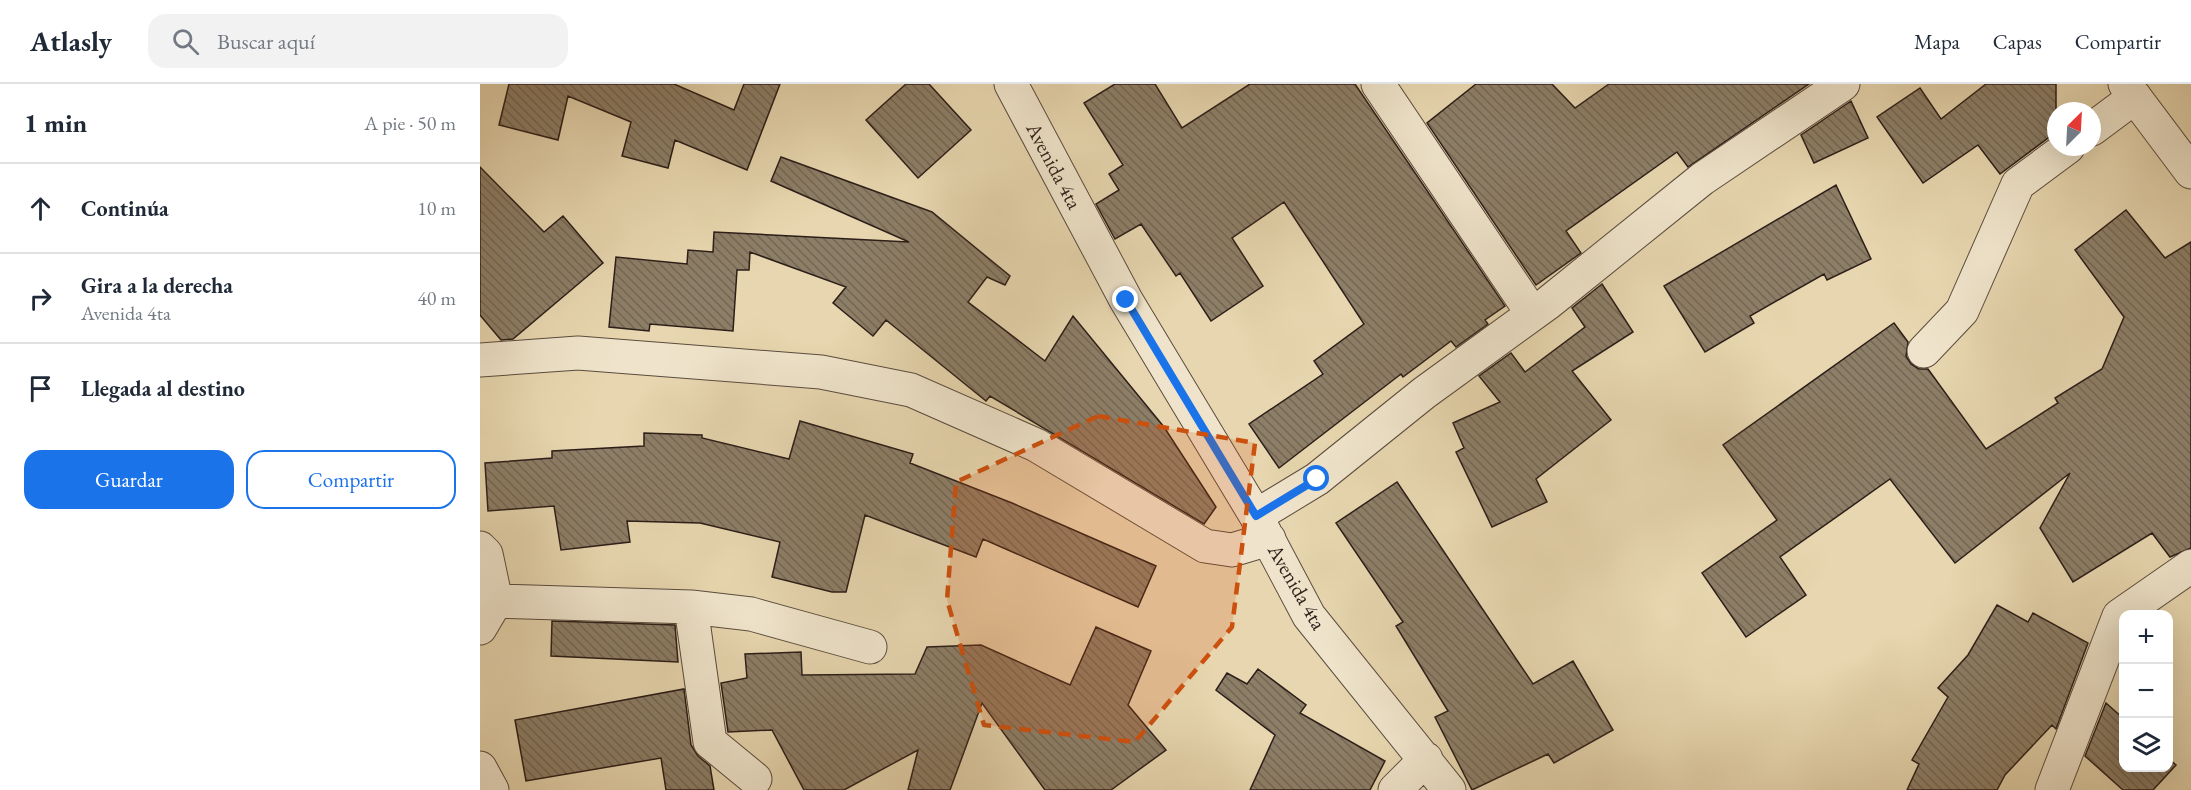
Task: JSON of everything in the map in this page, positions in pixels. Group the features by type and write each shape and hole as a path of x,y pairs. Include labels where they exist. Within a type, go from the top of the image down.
{"street":[{"name":"Avenida 4ta","path":"1011,84 1126,300 1263,528 1309,616 1449,790"},
{"path":"1378,84 1532,313"},
{"path":"480,360 578,353 821,372 910,390 1036,445 1205,546 1232,550 1263,528 1317,479 1424,393 1548,303 1702,179 1843,84"},
{"path":"2101,120 2130,91 2191,172"},
{"path":"1924,351 1962,311 2018,184 2056,156"},
{"path":"480,548 486,554 488,615 691,607 751,614 870,647"},
{"path":"2052,790 2119,616 2191,566"},
{"path":"691,607 710,742 755,779"},
{"path":"1395,790 1426,759"},
{"path":"480,768 492,790"}],"highlighted area":[{"path":"1098,416 1255,443 1232,627 1135,742 984,725 947,600 956,482"}],"building":[{"path":"509,84 674,84 734,110 744,84 780,84 747,170 675,140 668,168 622,156 631,122 568,96 558,140 499,125"},
{"path":"906,84 929,84 971,130 918,178 866,120"},
{"path":"1115,84 1155,84 1182,128 1250,84 1355,84 1505,306 1485,320 1488,324 1456,347 1451,341 1403,377 1401,374 1279,468 1249,424 1323,374 1314,361 1364,324 1284,202 1232,238 1263,286 1211,321 1180,273 1176,276 1141,224 1115,239 1096,204 1119,190 1109,174 1123,165 1084,103"},
{"path":"1476,84 1552,84 1575,108 1609,84 1809,84 1688,167 1677,152 1566,231 1581,253 1536,285 1427,123"},
{"path":"1986,84 2056,84 2056,102 2047,102 2047,139 2000,174 1978,145 1923,183 1877,117 1920,88 1941,119"},
{"path":"1851,101 1868,138 1814,163 1801,135"},
{"path":"781,157 932,212 1010,276 1005,285 987,277 968,302 1045,361 1073,316 1164,427 1216,507 1204,524 990,396 986,401 886,320 873,336 833,303 846,287 750,252 749,270 737,270 733,331 650,324 649,331 609,327 616,257 687,264 688,250 713,252 714,232 909,242 771,181"},
{"path":"480,167 544,232 563,216 603,263 513,339 501,340 480,315"},
{"path":"1836,185 1871,259 1827,280 1824,274 1750,316 1754,323 1705,352 1664,286"},
{"path":"2126,210 2165,258 2191,242 2191,548 2170,557 2152,533 2073,582 2040,528 2070,473 1955,563 1890,479 1780,557 1806,595 1746,637 1702,573 1777,520 1723,445 1894,323 1908,342 1906,356 1911,364 1919,369 1928,369 1986,449 2058,403 2055,398 2102,369 2124,317 2075,250"},
{"path":"1602,284 1633,332 1572,371 1611,420 1536,479 1547,502 1492,527 1456,452 1464,448 1453,423 1500,402 1479,376 1511,353 1525,372 1585,327 1572,308"},
{"path":"800,421 913,454 910,463 1012,503 1156,566 1138,607 983,539 976,557 865,515 846,592 832,592 772,577 780,542 700,523 627,521 630,542 561,550 554,506 488,511 485,463 552,458 552,451 644,446 644,433 702,435 702,438 789,459"},
{"path":"1397,482 1533,684 1573,661 1613,730 1554,763 1548,754 1472,790 1435,717 1448,711 1396,626 1403,622 1336,523"},
{"path":"1997,605 2028,622 2033,613 2088,643 2056,729 2052,725 2005,775 1997,790 1907,790 1919,764 1912,760 1948,697 1938,688 1968,655"},
{"path":"552,621 675,625 678,662 551,656"},
{"path":"1096,627 1151,651 1128,705 1166,750 1111,790 1045,790 982,703 950,790 908,790 918,750 844,790 804,790 772,730 728,732 721,683 747,678 745,654 801,652 802,675 915,674 927,647 981,645 1070,685"},
{"path":"1258,669 1306,705 1300,713 1385,761 1370,790 1250,790 1275,735 1216,690 1227,673 1247,684"},
{"path":"684,689 691,745 698,756 710,766 714,790 666,790 661,758 526,781 515,720"},
{"path":"2106,703 2119,715 2119,772 2170,772 2153,790 2123,790 2085,756"}],"route":[{"path":"1126,300 1256,516 1317,479"}]}
